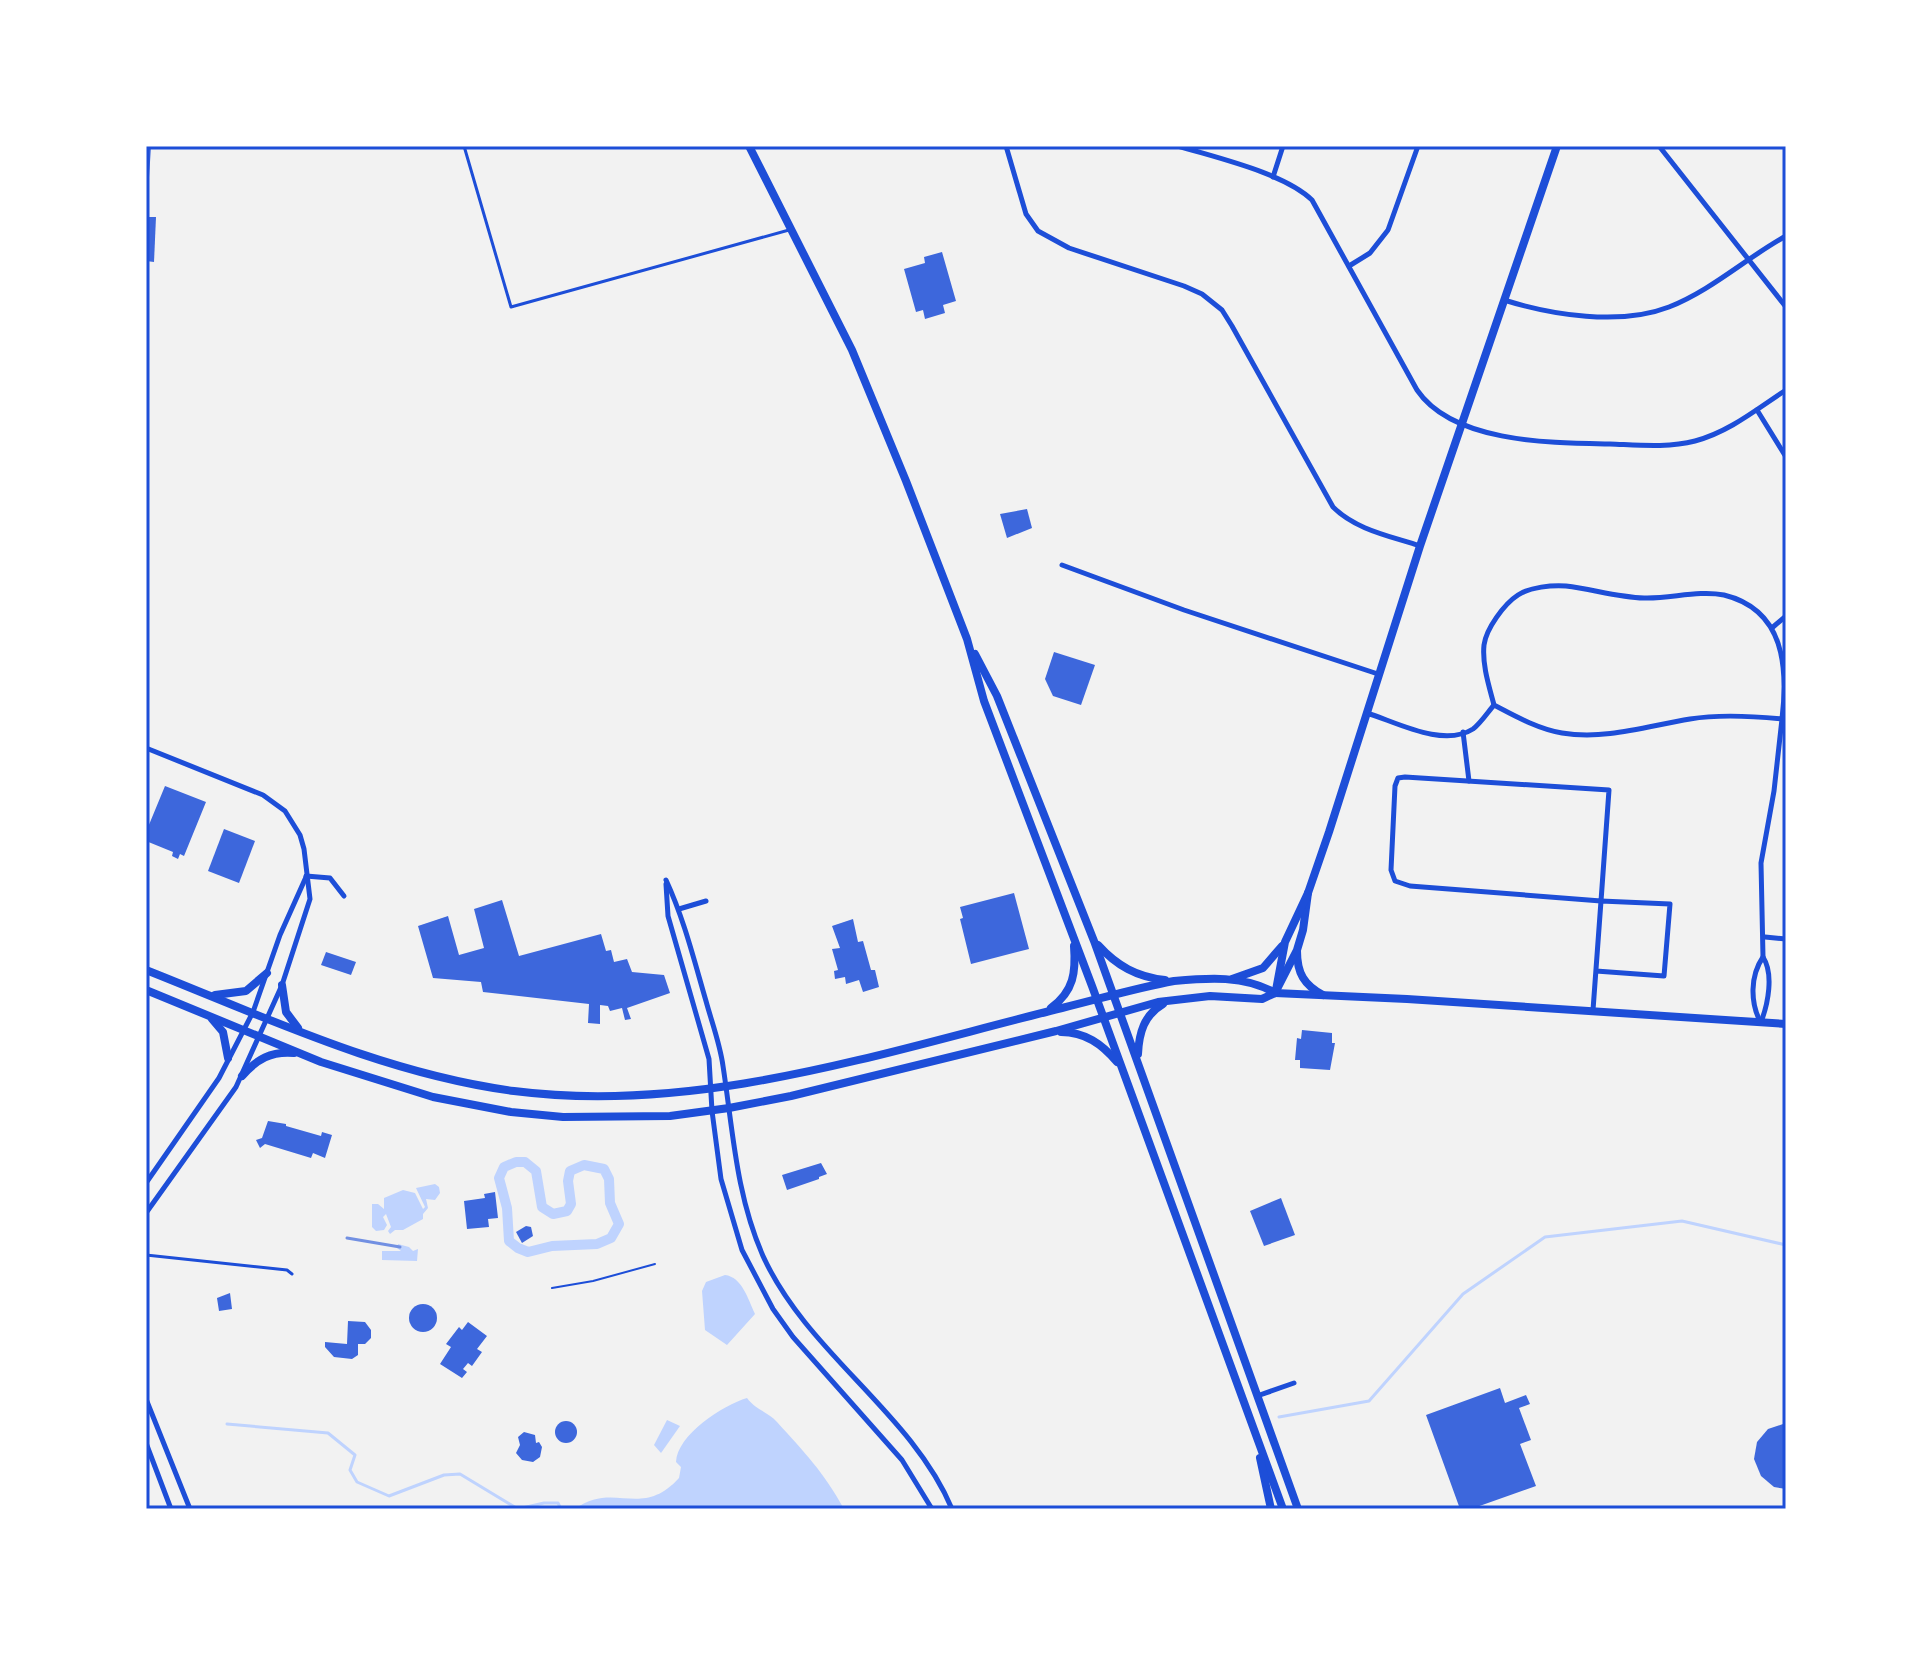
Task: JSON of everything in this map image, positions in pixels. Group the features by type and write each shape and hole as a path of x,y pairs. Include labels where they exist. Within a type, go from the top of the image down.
{"main road":[{"path":"749,146 839,323 874,400 967,639 984,701 1097,999 1283,1509"},
{"path":"1229,979 1263,968 1275,957 1308,893 1461,423 1557,146"},
{"path":"967,639 997,696 1094,941 1298,1509"},
{"path":"1275,993 1297,950 1308,893"},
{"path":"1046,1012 1060,1002 1072,983 1075,963 1072,933"},
{"path":"1094,941 1115,962 1151,979 1229,979 1263,986 1275,993"},
{"path":"1275,993 1285,942"},
{"path":"1297,950 1302,977 1313,990 1323,995"},
{"path":"146,970 302,1031 412,1069 513,1091 617,1097 710,1090 818,1068 1174,981"},
{"path":"207,994 227,995 246,991 267,973"},
{"path":"282,985 286,1012 302,1031"},
{"path":"146,990 299,1053 406,1090 511,1112 617,1118 712,1111 791,1096 1056,1031 1103,1016 1176,999 1210,996 1262,999 1275,993 1323,995 1786,1024"},
{"path":"1138,1062 1140,1034 1149,1014 1176,999"},
{"path":"205,1014 223,1032 228,1058"},
{"path":"1056,1031 1092,1039 1110,1053 1121,1069"},
{"path":"242,1076 253,1063 266,1056 299,1053"},
{"path":"1253,1426 1271,1509"}],"street":[{"path":"1006,146 1026,214 1038,231 1069,248 1184,286 1211,300 1232,326 1333,507 1343,517 1362,527 1420,546"},
{"path":"1178,146 1273,177 1294,186 1312,200 1423,399 1437,412 1461,423 1528,441 1658,446 1698,440 1727,428 1786,390"},
{"path":"1273,177 1283,146"},
{"path":"1349,266 1370,253 1388,230 1418,146"},
{"path":"1659,146 1786,307"},
{"path":"1504,300 1552,313 1609,316 1642,313 1670,306 1691,296 1786,236"},
{"path":"1757,410 1786,457"},
{"path":"1062,565 1184,610 1379,675"},
{"path":"1761,1023 1753,1009 1755,969 1763,957 1765,937 1761,863 1784,720 1785,675 1781,648 1773,627 1750,607 1723,595 1646,598 1602,594 1564,585 1538,588 1518,595 1497,617 1484,642 1485,671 1494,705 1523,720 1561,733 1646,729 1723,716 1784,720"},
{"path":"1773,627 1786,616"},
{"path":"1367,713 1436,735 1452,736 1473,729 1494,705"},
{"path":"1463,732 1469,781"},
{"path":"146,748 277,803 300,835 310,899 282,985 242,1076 223,1109 146,1213"},
{"path":"1593,1011 1596,971 1601,901 1609,790 1398,778 1391,870 1395,881 1410,886 1601,901 1670,904 1664,976 1596,971"},
{"path":"306,876 330,878 344,896"},
{"path":"146,1183 149,1172 213,1088 253,1012 306,876"},
{"path":"932,1509 902,1460 793,1337 761,1290 733,1226 721,1179 709,1059 668,916 666,880 679,909 722,1056 744,1204 765,1260 785,1297 922,1457 952,1509"},
{"path":"679,909 706,901"},
{"path":"1765,937 1786,939"},
{"path":"1761,1023 1766,1008 1768,965 1763,957"},
{"path":"1256,1396 1294,1383"},
{"path":"146,1399 190,1509"},
{"path":"146,1443 171,1509"}],"lane":[{"path":"464,146 511,307 792,229"},
{"path":"146,1255 287,1270 292,1274"}],"path":[{"path":"552,1288 593,1281 655,1264"}],"water":[{"path":"435,1184 440,1193 435,1200 426,1199 428,1208 423,1219 390,1234 386,1214 383,1217 387,1225 384,1230 376,1231 372,1227 372,1204 384,1209 384,1198 403,1190 415,1193 423,1209 425,1207 416,1188"},
{"path":"398,1244 413,1251 418,1249 417,1261 382,1260 382,1251 401,1251 397,1248"},
{"path":"725,1275 740,1284 755,1314 727,1345 705,1330 702,1291 706,1282"},
{"path":"747,1398 773,1419 805,1453 844,1509 575,1509 602,1498 640,1499 665,1490 679,1478 681,1467 676,1462 684,1442 714,1414"},
{"path":"667,1420 680,1426 661,1453 654,1445"}],"building":[{"path":"146,146 151,146 148,193 146,193"},
{"path":"146,217 156,217 154,262 146,261"},
{"path":"942,252 956,301 943,305 945,313 925,319 923,310 916,312 904,269 925,263 924,257"},
{"path":"1027,509 1032,528 1007,538 1000,514"},
{"path":"1054,652 1095,665 1081,705 1053,696 1045,679"},
{"path":"165,786 206,802 184,856 180,854 178,859 172,856 173,852 146,841 146,832"},
{"path":"224,829 255,841 239,883 208,871"},
{"path":"1014,893 1029,949 971,964 960,907"},
{"path":"502,900 519,956 601,934 606,951 611,950 614,962 627,959 632,972 664,975 670,993 627,1008 631,1019 625,1020 622,1008 610,1011 608,1006 600,1005 600,1024 588,1023 589,1004 483,992 481,982 433,978 418,926 448,916 459,955 484,948 474,909"},
{"path":"853,919 858,942 863,941 879,987 863,992 859,980 846,984 845,977 835,979 834,971 838,970 832,949 840,948 832,926"},
{"path":"326,952 356,962 351,975 321,965"},
{"path":"1302,1030 1332,1033 1332,1043 1335,1043 1330,1070 1300,1068 1300,1060 1295,1060 1297,1038 1301,1039"},
{"path":"268,1121 321,1136 322,1132 332,1135 325,1158 313,1153 311,1158 265,1144 260,1148 256,1140 262,1138"},
{"path":"821,1163 827,1174 787,1190 782,1175"},
{"path":"495,1192 498,1218 488,1219 489,1227 467,1229 464,1201 485,1198 484,1194"},
{"path":"1281,1198 1295,1235 1264,1246 1250,1211"},
{"path":"526,1226 531,1227 533,1236 522,1243 516,1232"},
{"path":"230,1293 232,1309 219,1311 217,1298"},
{"path":"423,1304 433,1308 437,1318 433,1328 423,1332 413,1328 409,1318 413,1308"},
{"path":"348,1321 365,1322 371,1330 371,1338 365,1344 358,1344 358,1355 352,1359 334,1357 325,1347 325,1342 347,1344"},
{"path":"468,1322 487,1336 477,1349 482,1352 472,1366 468,1363 463,1369 467,1372 462,1378 440,1364 451,1347 446,1344 459,1327 462,1330"},
{"path":"1500,1388 1505,1403 1526,1395 1530,1404 1519,1408 1531,1440 1520,1444 1536,1486 1471,1509 1460,1509 1426,1415"},
{"path":"566,1421 577,1432 566,1443 555,1432"},
{"path":"1786,1423 1786,1489 1774,1487 1761,1476 1754,1459 1757,1442 1768,1429"},
{"path":"524,1432 535,1435 536,1443 539,1442 542,1447 540,1457 533,1462 522,1460 516,1453 520,1445 518,1437"}],"waterway":[{"path":"516,1162 525,1162 536,1171 542,1207 553,1214 567,1211 571,1204 570,1171 584,1165 604,1169 609,1179 610,1203 619,1224 611,1238 597,1244 552,1246 528,1252 509,1241 507,1208 499,1178 504,1167 516,1162"},
{"path":"1279,1417 1369,1401 1463,1294 1545,1237 1682,1221 1786,1245"},
{"path":"227,1424 328,1433 355,1455 350,1470 357,1482 389,1496 444,1475 460,1474 518,1509 544,1503 558,1503 561,1509"}],"railway":[{"path":"347,1238 400,1247"}]}
